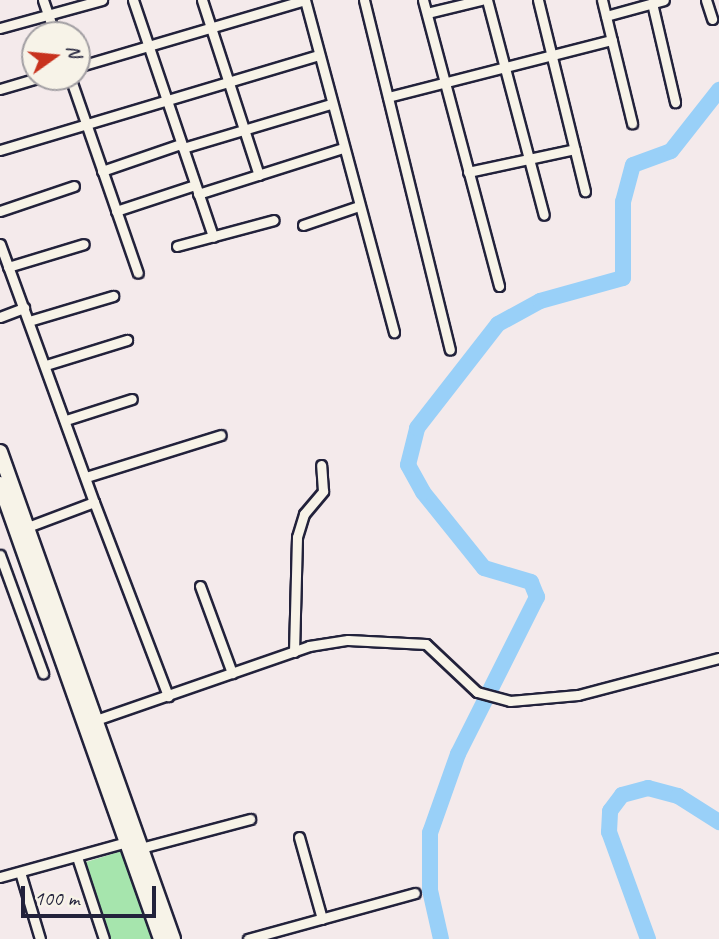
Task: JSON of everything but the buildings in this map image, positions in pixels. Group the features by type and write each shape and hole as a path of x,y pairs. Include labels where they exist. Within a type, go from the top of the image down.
{"main road":[{"path":"0,452 22,529 90,722 134,845 173,939"},
{"path":"0,484 22,529"},
{"path":"134,845 161,939"}],"street":[{"path":"43,0 50,21"},
{"path":"0,28 102,0"},
{"path":"132,0 213,237"},
{"path":"202,0 258,175"},
{"path":"91,62 304,0 394,332"},
{"path":"364,0 450,350"},
{"path":"423,0 499,286"},
{"path":"426,13 481,0"},
{"path":"487,0 544,215"},
{"path":"538,0 585,191"},
{"path":"602,0 632,123"},
{"path":"706,0 712,19"},
{"path":"606,16 660,1 674,102"},
{"path":"388,97 612,40"},
{"path":"0,150 319,55"},
{"path":"0,89 21,83"},
{"path":"75,91 138,273"},
{"path":"102,171 331,104"},
{"path":"116,211 258,175 343,148"},
{"path":"468,172 575,149"},
{"path":"0,211 74,186"},
{"path":"303,225 359,206"},
{"path":"177,246 274,220"},
{"path":"0,244 47,365 94,502 167,696"},
{"path":"8,267 84,244"},
{"path":"29,321 113,296"},
{"path":"0,317 24,308"},
{"path":"47,365 127,340"},
{"path":"66,420 132,399"},
{"path":"86,477 220,435"},
{"path":"294,652 298,537 304,514 323,491 321,465"},
{"path":"22,529 94,502"},
{"path":"0,555 43,673"},
{"path":"200,586 232,673"},
{"path":"90,722 294,652 348,640 426,644 477,692 494,699 578,695 719,658"},
{"path":"0,877 250,819"},
{"path":"299,837 322,919"},
{"path":"77,857 104,939"},
{"path":"20,872 40,939"},
{"path":"248,939 415,893"}],"green space":[{"path":"122,851 152,939 111,939 86,862"}],"waterway":[{"path":"441,939 430,890 430,833 458,754 537,597 531,582 484,568 423,492 408,465 417,428 498,324 540,301 623,278 623,202 633,165 671,151 719,90"},
{"path":"648,939 609,832 610,811 622,795 648,788 678,796 719,822"}]}
